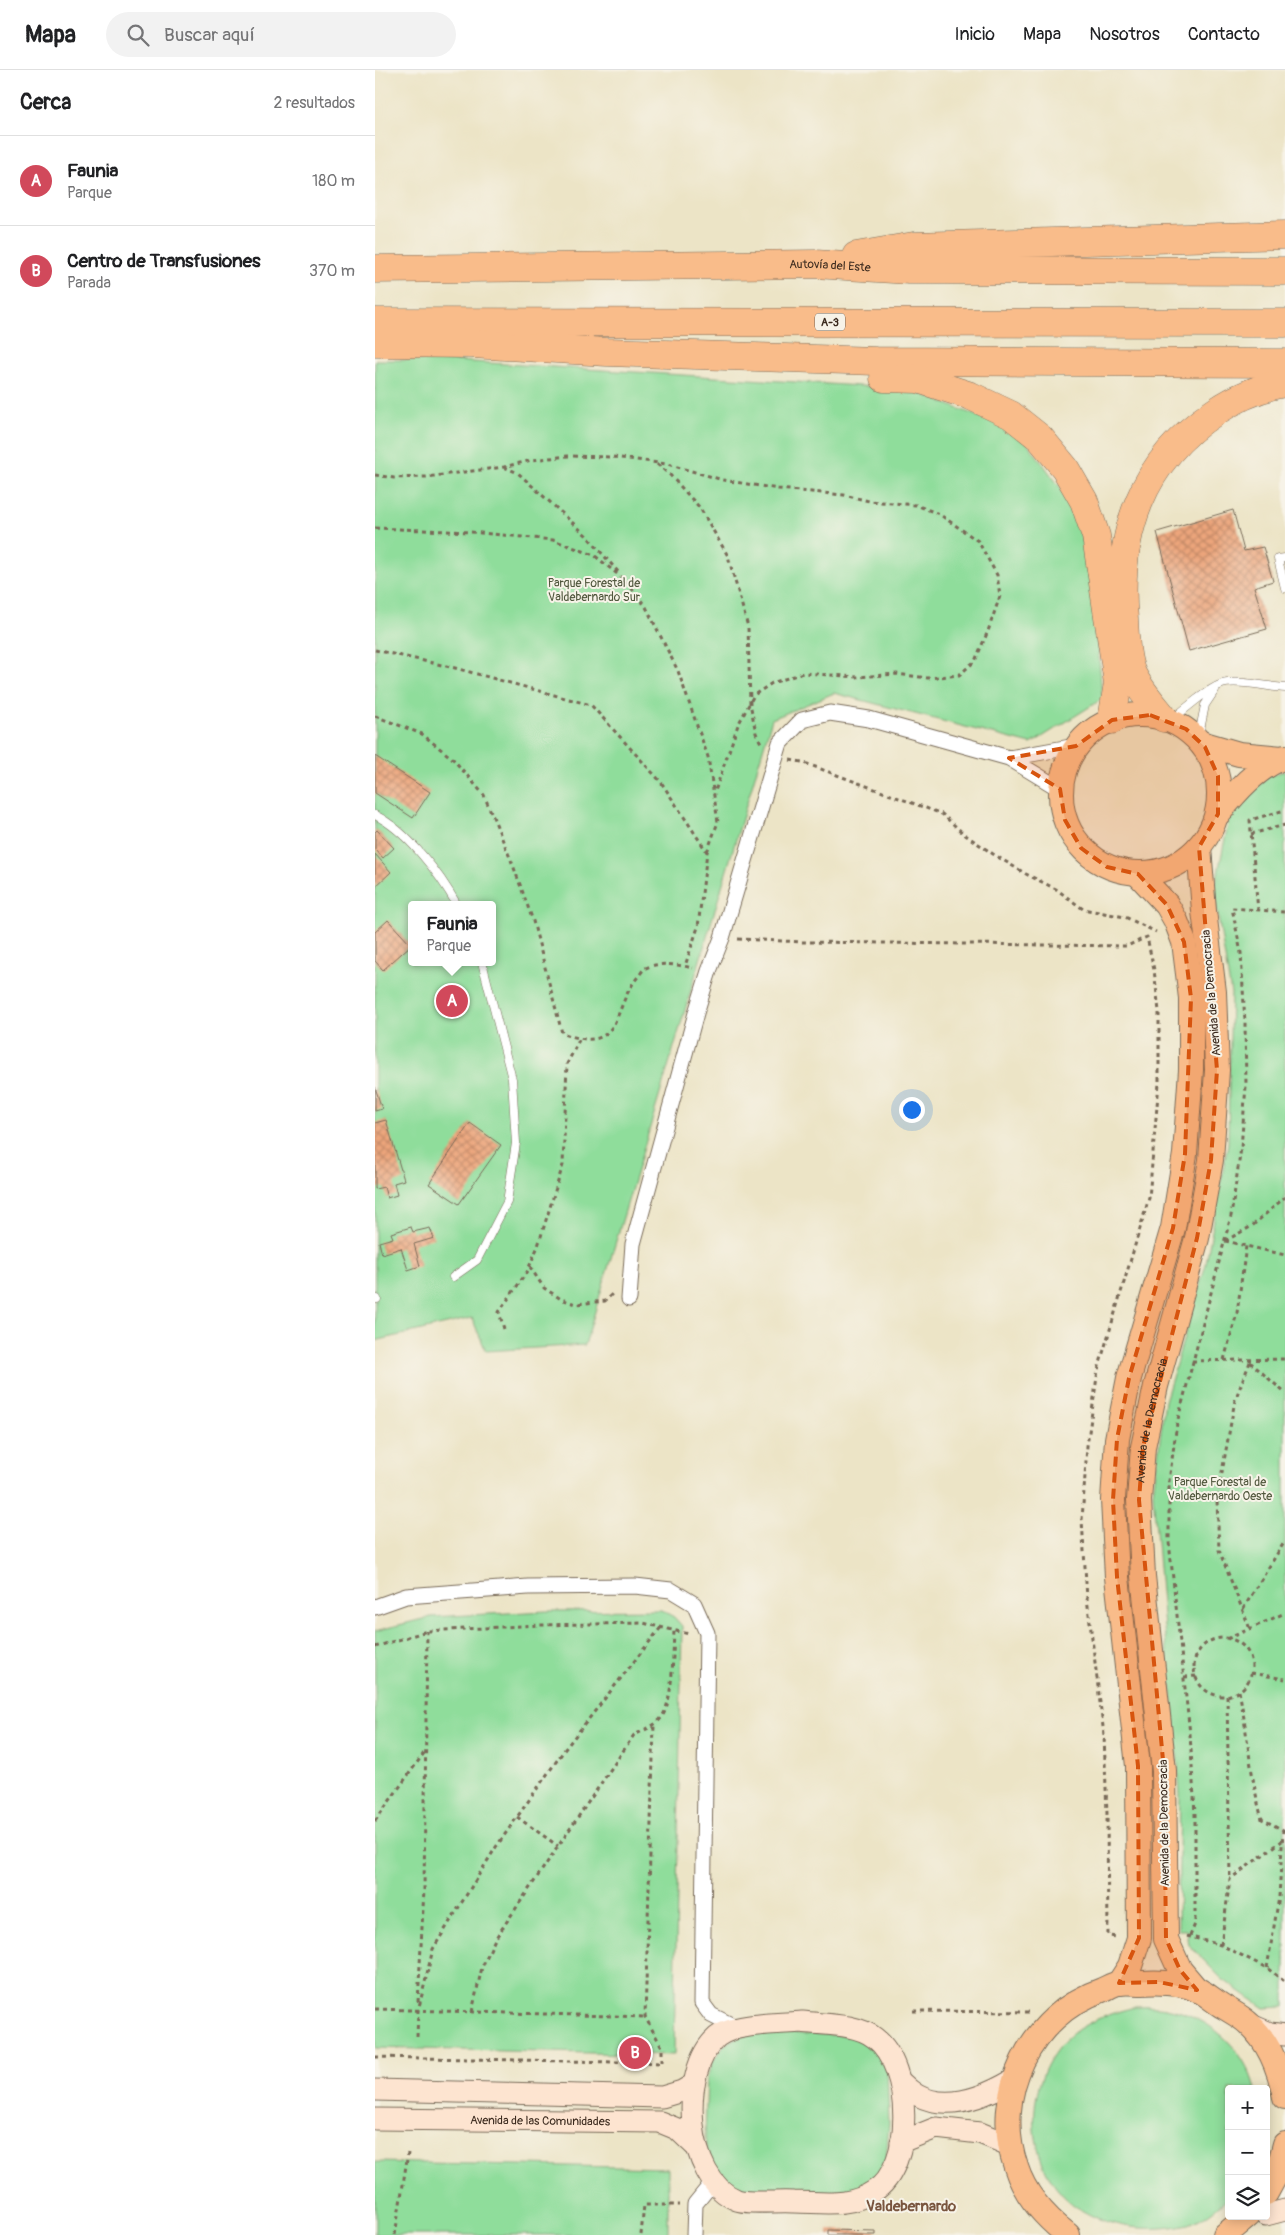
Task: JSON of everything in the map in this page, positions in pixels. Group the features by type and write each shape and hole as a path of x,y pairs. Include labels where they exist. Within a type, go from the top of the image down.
{"highway":[{"path":"1250,236 1285,216"},
{"path":"815,264 914,246 1285,235"},
{"name":"Autovía del Este","path":"375,269 815,264 909,270 1285,271"},
{"name":"A-3","path":"375,322 1285,323"},
{"path":"375,343 528,346 607,352 876,361 1285,363"},
{"path":"607,352 734,371 918,379 971,396 1011,415 1040,438 1065,468 1084,501 1096,536 1118,683 1112,720"},
{"path":"1167,719 1131,671 1126,644 1122,599 1123,561 1131,523 1147,482 1165,454 1197,423 1229,403 1270,385 1285,383"}],"main road":[{"path":"1218,814 1220,792 1218,776 1211,758 1200,741 1186,729 1167,719 1131,715 1112,720 1093,731 1077,746 1065,767 1060,789 1061,805 1065,820 1081,848 1107,867 1137,874 1171,868 1187,859 1199,847 1218,814 1235,793 1253,777 1284,757"},
{"path":"1200,741 1239,754 1284,757"},
{"name":"Avenida de la Democracia","path":"1197,1990 1180,1970 1166,1939 1164,1771 1143,1576 1139,1500 1143,1446 1156,1386 1197,1238 1211,1160 1217,1070 1214,992 1204,911 1199,847"},
{"name":"Avenida de la Democracia","path":"1119,1983 1130,1966 1139,1938 1139,1919 1138,1766 1117,1577 1113,1500 1117,1439 1129,1378 1173,1228 1185,1154 1191,1070 1191,998 1184,942 1167,905 1137,874"},
{"path":"1069,2235 1050,2220 1030,2197 1016,2169 1009,2145 1007,2123 1013,2080 1029,2046 1053,2017 1084,1996 1119,1983 1159,1982 1197,1990 1249,2024 1268,2049 1281,2078 1285,2097"},
{"path":"1270,2186 1278,2171 1285,2144"}],"street":[{"path":"629,1299 633,1244 709,971 722,938 780,743 802,720 830,713 869,719 1009,758 1060,789"},
{"path":"1009,758 1077,746"},
{"path":"375,1607 407,1596 528,1587 635,1586 671,1590 694,1604 707,1633 702,2003 711,2015 737,2028"},
{"path":"802,2022 846,2027 864,2032 875,2037 885,2047 901,2083 905,2118 901,2142 887,2179 876,2190 850,2203 738,2200 712,2183 702,2166 696,2147 693,2108 694,2084 703,2053 718,2036 737,2028 802,2022"},
{"path":"1249,2024 1270,2033 1285,2034"},
{"path":"901,2083 917,2095 930,2100 950,2102 982,2096 1013,2080"},
{"path":"375,2090 662,2097 683,2091 694,2084"},
{"name":"Avenida de las Comunidades","path":"375,2119 660,2122 677,2129 696,2147"},
{"path":"901,2142 936,2128 980,2133 1009,2145"},
{"path":"694,2235 695,2204 712,2183"},
{"path":"1249,2221 1285,2210"}],"lane":[{"path":"1285,558 1278,559 1285,588"},
{"path":"1167,719 1222,684 1233,683 1285,688"},
{"path":"1200,741 1205,705 1216,688"},
{"path":"375,815 386,820 409,841 438,875 454,901"},
{"path":"453,1277 477,1260 507,1202 515,1143 512,1079 483,966"}],"path":[{"path":"375,475 394,478 426,477 504,467 532,460 568,456 613,457 656,463 723,480 760,486 844,495 869,501 916,505 939,514 978,541 997,575 1000,596 989,631 975,660 959,675 928,678 897,674 858,677 803,673 773,683 754,695 738,725 714,794"},
{"path":"656,463 670,475 700,508 729,556 748,627 750,703 756,733 764,748 776,758 802,762 942,814 964,834 993,854 1056,889 1083,909 1125,917 1156,932"},
{"path":"504,467 518,473 586,535 627,582 646,607 678,671 708,757 718,822 707,852 698,927 685,966"},
{"path":"375,528 471,532 553,540 594,555 627,582"},
{"path":"375,650 455,668 591,705 661,782 707,852"},
{"path":"375,716 423,734 453,759 484,795 513,865 533,921 562,1033 579,1040 599,1038 615,1024 633,983 644,969 667,964 709,971"},
{"path":"1258,911 1250,820 1285,810"},
{"path":"1251,834 1285,825"},
{"path":"1285,912 1258,911 1241,907 1232,908 1241,953 1245,1023 1246,1086 1241,1148 1225,1241 1177,1423 1169,1481 1169,1542 1190,1734 1195,1814 1195,1924 1190,1936 1221,1945 1267,1968 1285,1982"},
{"path":"722,938 804,942 1127,946 1147,937"},
{"path":"504,1329 499,1312 517,1290 530,1266 563,1165 567,1064 579,1040"},
{"path":"1225,1241 1252,1226 1285,1197"},
{"path":"1225,1241 1285,1255"},
{"path":"1225,1360 1237,1313 1246,1246"},
{"path":"530,1266 544,1288 561,1299 576,1304 605,1301 615,1291 630,1283"},
{"path":"1192,1361 1225,1360 1250,1362 1285,1359"},
{"path":"1250,1362 1285,1392"},
{"path":"1250,1362 1235,1400 1217,1500 1219,1550 1250,1629"},
{"path":"1243,1610 1285,1541"},
{"path":"1226,1639 1243,1646 1249,1654 1252,1664 1249,1680 1239,1692 1227,1696 1213,1694 1206,1690 1196,1676 1196,1657 1201,1649 1208,1643 1226,1639 1285,1613"},
{"path":"375,1647 427,1631 541,1625 643,1623 662,1626 689,1634"},
{"path":"418,2010 433,1949 496,1846 565,1749 662,1626"},
{"path":"472,2012 482,1967 495,1939 635,1735 654,1725 663,1715 669,1691 674,1630"},
{"path":"417,2037 424,1890 424,1753 427,1631"},
{"path":"1251,1673 1285,1679"},
{"path":"1184,1677 1196,1676"},
{"path":"1239,1692 1245,1720 1255,1793 1262,1819 1284,1830 1279,1897 1267,1968"},
{"path":"1221,1945 1230,1879 1227,1696"},
{"path":"375,2057 663,2063 662,2047 645,2017 654,1725"},
{"path":"375,1821 424,1753"},
{"path":"517,1817 558,1846"},
{"path":"1230,1879 1282,1841"},
{"path":"375,2009 645,2017"},
{"path":"913,2011 1034,2012"},
{"path":"395,2235 408,2153"},
{"path":"641,2235 644,2205 679,2205"}],"highlighted area":[{"path":"1150,715 1186,729 1205,747 1218,776 1218,814 1199,847 1217,1070 1211,1160 1197,1238 1143,1447 1139,1500 1164,1771 1166,1939 1180,1970 1197,1990 1159,1982 1119,1983 1139,1938 1138,1766 1117,1577 1113,1500 1117,1439 1129,1378 1173,1228 1185,1154 1191,998 1184,942 1167,905 1138,874 1107,867 1081,848 1065,820 1060,789 1009,758 1076,746 1112,720"}],"green space":[{"name":"Parque Forestal de Valdebernardo Sur","path":"375,360 440,360 909,389 1020,433 1077,510 1095,600 1102,699 1031,744 834,693 772,719 585,1345 486,1351 472,1318 375,1341"},
{"name":"Parque Forestal de Valdebernardo Oeste","path":"1285,771 1285,2007 1264,2008 1222,1979 1189,1945 1187,1930 1178,1930 1180,1794 1153,1493 1165,1401 1206,1264 1228,1143 1231,993 1214,893 1230,814 1270,775"},
{"path":"661,1610 674,1617 682,1626 674,2055 375,2048 375,1631 431,1617 547,1611"},
{"path":"1135,2007 1154,2007 1166,2008 1196,2018 1210,2026 1233,2047 1243,2060 1250,2074 1254,2085 1225,2085 1225,2200 1200,2219 1189,2224 1153,2228 1134,2227 1098,2219 1067,2200 1055,2186 1044,2167 1037,2146 1035,2123 1036,2101 1041,2079 1051,2059 1064,2041 1082,2027 1107,2015"},
{"path":"762,2032 852,2036 871,2046 887,2067 889,2124 886,2161 877,2177 864,2186 844,2193 803,2194 742,2189 716,2169 707,2155 705,2138 707,2077 713,2061 724,2045 740,2036"},
{"path":"375,2162 668,2168 668,2235 375,2235"}],"building":[{"path":"1233,510 1244,551 1263,547 1273,581 1254,587 1267,629 1189,651 1157,532"},
{"path":"375,756 430,792 413,818 375,793"},
{"path":"377,830 394,848 383,858 375,849 375,832"},
{"path":"375,854 391,872 375,887"},
{"path":"388,920 408,942 408,948 383,970 375,961 375,932"},
{"path":"375,1087 382,1109 375,1111"},
{"path":"386,1120 404,1180 394,1183 397,1195 387,1198 384,1187 375,1189 375,1123"},
{"path":"470,1123 501,1145 459,1204 429,1184"},
{"path":"411,1227 413,1232 430,1228 434,1238 414,1244 420,1266 408,1270 401,1248 382,1254 379,1242 393,1238 391,1233"},
{"path":"828,2230 876,2231 876,2235 828,2235"}],"place":[{"name":"Faunia","path":"452,1001"},
{"name":"Centro de Transfusiones","path":"635,2053"}],"district":[{"name":"Valdebernardo","path":"911,2206"}]}
